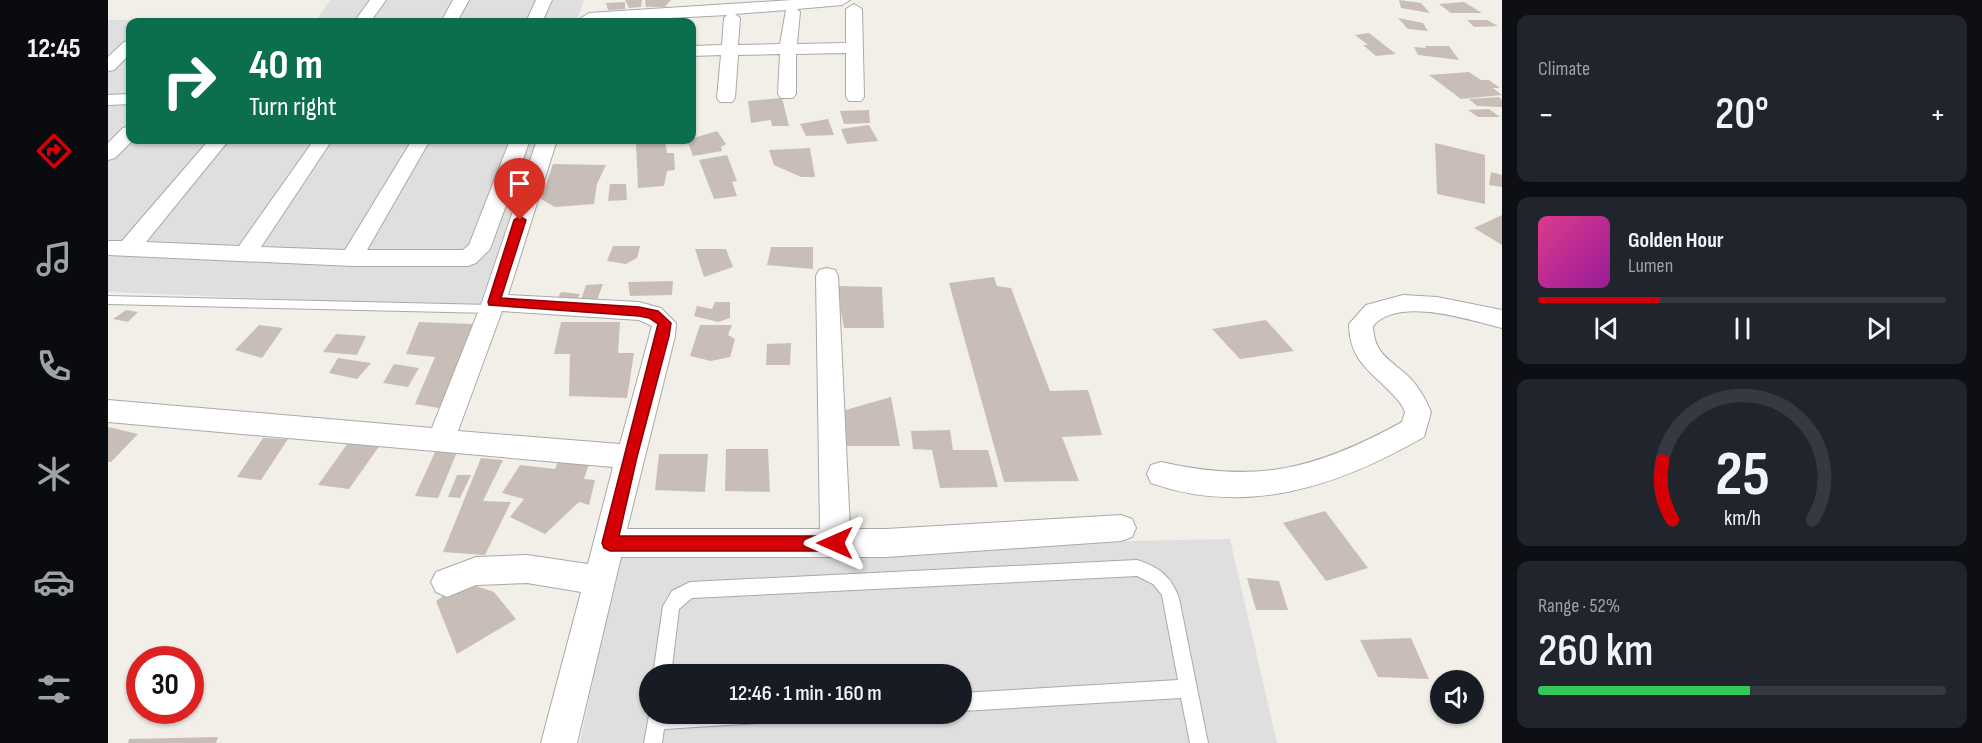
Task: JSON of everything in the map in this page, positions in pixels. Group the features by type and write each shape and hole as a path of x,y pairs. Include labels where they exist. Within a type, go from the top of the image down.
{"street":[{"path":"365,18 378,0"},
{"path":"451,18 462,0"},
{"path":"536,18 544,0"},
{"path":"588,18 591,0"},
{"path":"616,18 848,4 854,48 855,97"},
{"path":"787,94 792,12"},
{"path":"726,98 732,18"},
{"path":"696,51 854,48"},
{"path":"108,66 126,49"},
{"path":"108,100 126,99"},
{"path":"108,154 126,136"},
{"path":"118,248 215,144"},
{"path":"246,253 320,144"},
{"path":"352,258 419,144"},
{"path":"118,248 352,258 462,259 474,255 479,249 518,144"},
{"path":"441,439 492,306 547,144"},
{"path":"827,276 835,543"},
{"path":"1161,474 1193,482 1240,486 1274,482 1342,463 1388,445 1414,429 1418,412 1409,394 1373,362 1359,339 1361,324 1374,312 1392,305 1426,304 1502,319"},
{"path":"492,306 639,311 653,314 661,318 664,323 663,336 630,457 559,743"},
{"path":"108,411 630,457"},
{"path":"610,543 886,543 1121,528"},
{"path":"447,582 476,571 527,569 600,581"}],"lane":[{"path":"108,300 492,306"},
{"path":"663,664 671,606 678,597 690,590 1137,568 1159,577 1167,585 1199,743"},
{"path":"972,701 1188,688"},
{"path":"653,743 656,724"}],"shaded area":[{"path":"330,0 584,0 577,18 318,18"},
{"path":"108,20 126,20 126,144 535,144 479,307 108,292"},
{"path":"1230,539 1277,743 580,743 619,551"}],"building":[{"path":"625,0 642,0 641,7 629,8"},
{"path":"645,0 671,0 665,7 646,7"},
{"path":"1399,0 1421,3 1430,13 1401,8"},
{"path":"625,2 625,9 608,10 606,3"},
{"path":"1464,2 1482,13 1451,13 1439,4"},
{"path":"1398,18 1423,23 1428,31 1408,29"},
{"path":"1467,20 1487,20 1498,26 1474,27"},
{"path":"1369,33 1396,54 1376,56 1363,45 1368,45 1355,35"},
{"path":"1425,46 1449,46 1459,60 1418,55 1414,47 1426,48"},
{"path":"1469,72 1481,80 1489,80 1500,88 1493,88 1502,95 1461,99 1429,75"},
{"path":"1499,97 1502,100 1502,107 1477,106 1469,99"},
{"path":"782,98 789,126 772,126 771,120 751,123 748,101"},
{"path":"1489,109 1500,117 1478,117 1468,110"},
{"path":"869,110 870,123 844,124 840,111"},
{"path":"828,119 834,135 806,136 800,124"},
{"path":"869,125 878,141 847,144 841,129"},
{"path":"717,131 726,144 721,147 722,151 693,156 688,144 696,144 696,137"},
{"path":"1435,143 1485,155 1485,204 1437,194"},
{"path":"636,144 666,144 667,153 674,153 675,170 667,171 664,186 638,188"},
{"path":"810,148 815,177 801,177 774,165 769,150"},
{"path":"727,155 737,181 732,182 737,196 714,199 699,160"},
{"path":"553,164 606,165 597,184 594,204 555,207 541,199"},
{"path":"1491,172 1502,175 1502,187 1489,185"},
{"path":"610,184 626,184 627,200 608,201"},
{"path":"1502,215 1502,245 1474,228"},
{"path":"613,246 640,246 637,258 626,264 607,261"},
{"path":"771,247 813,247 813,269 767,265"},
{"path":"695,249 726,249 733,267 704,277"},
{"path":"994,277 997,286 1011,288 1050,391 1088,390 1102,435 1062,437 1079,481 1004,482 949,283"},
{"path":"673,281 672,295 630,296 628,282"},
{"path":"603,284 594,308 579,306 586,285"},
{"path":"836,286 882,287 884,328 844,328"},
{"path":"561,292 580,294 573,307 554,305"},
{"path":"715,302 730,302 730,318 718,322 694,316 697,306 712,309"},
{"path":"126,310 138,312 128,322 113,319"},
{"path":"1266,320 1294,351 1240,359 1212,329"},
{"path":"419,322 473,324 461,360 439,408 415,404 435,357 406,354"},
{"path":"561,322 620,322 618,353 634,353 627,398 569,396 570,354 554,354"},
{"path":"259,325 283,328 262,358 235,350"},
{"path":"700,325 732,325 728,335 735,339 730,357 711,361 690,356"},
{"path":"336,334 366,336 357,355 323,352"},
{"path":"791,343 790,365 766,365 767,344"},
{"path":"338,358 371,363 357,379 329,373"},
{"path":"394,364 419,368 408,387 383,383"},
{"path":"891,397 900,446 845,446 842,411"},
{"path":"108,427 138,434 111,462 108,462"},
{"path":"950,430 953,450 988,450 998,487 940,488 932,450 913,449 911,431"},
{"path":"263,438 288,439 261,480 237,477"},
{"path":"348,443 380,445 349,489 318,485"},
{"path":"726,449 768,449 770,492 725,491"},
{"path":"436,450 457,452 438,498 415,496"},
{"path":"659,454 708,454 705,492 655,490"},
{"path":"560,457 590,461 584,479 595,480 589,505 579,502 545,534 510,517 524,499 502,493 520,465 555,469"},
{"path":"481,458 503,460 483,501 511,502 485,555 443,552"},
{"path":"457,475 471,475 460,498 448,497"},
{"path":"1325,511 1368,568 1326,581 1283,523"},
{"path":"1247,578 1279,581 1288,610 1256,610"},
{"path":"464,582 494,592 516,619 457,654 436,601"},
{"path":"1411,638 1429,679 1378,677 1360,640"},
{"path":"218,737 216,743 128,743 129,739"}],"route":[{"path":"520,220 494,302 639,311 653,314 661,318 664,323 663,336 630,457 610,543 835,543"}]}
